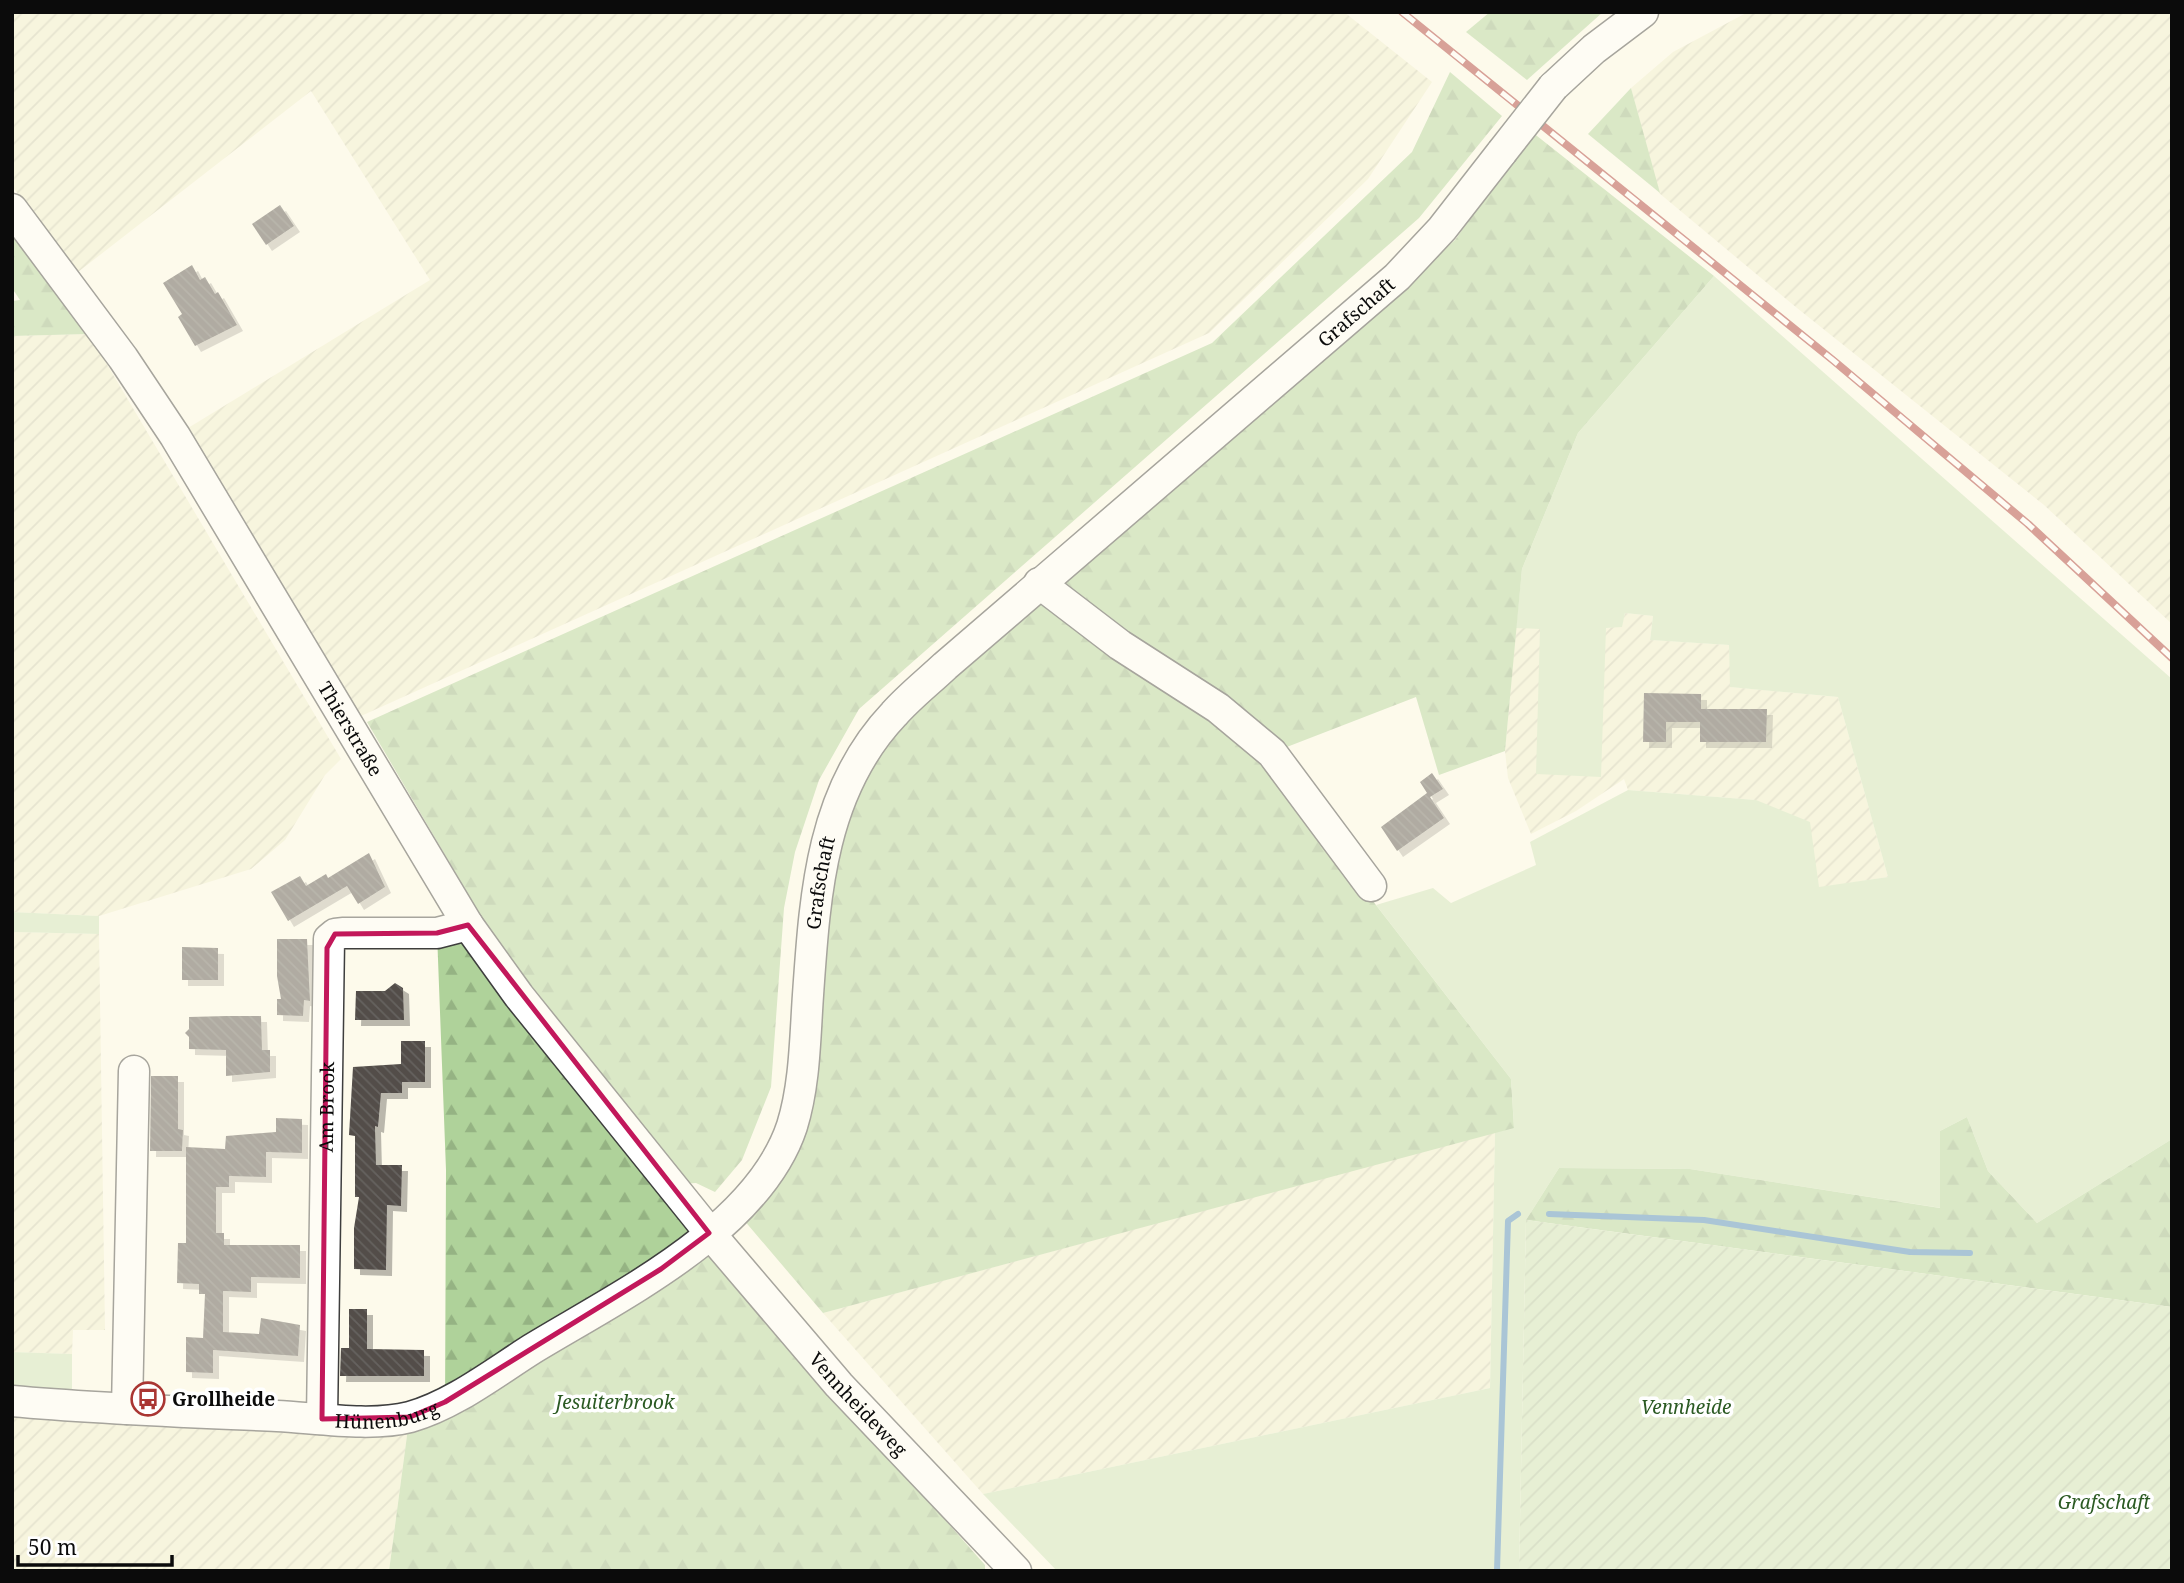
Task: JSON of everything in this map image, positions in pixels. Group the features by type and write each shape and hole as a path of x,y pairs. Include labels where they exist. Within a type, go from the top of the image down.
{"street":[{"name":"Grafschaft","path":"709,1233 759,1186 778,1159 792,1126 803,1062 814,899 825,840 844,788 864,751 893,715 1039,583 1397,276 1442,229 1553,87 1594,49 1643,12"},
{"name":"Thierstraße","path":"12,209 96,321 175,436 468,925 519,996 709,1233"},
{"path":"1039,583 1120,645 1218,708 1272,753 1371,886"},
{"name":"Am Brook","path":"322,1419 329,939 344,933 437,933 468,925"},
{"path":"127,1409 134,1070"},
{"name":"Hünenburg","path":"12,1401 322,1419 410,1417 445,1402 661,1269 709,1233"},
{"name":"Vennheideweg","path":"709,1233 839,1385 1016,1571"}],"highlighted area":[{"path":"468,925 709,1233 661,1269 445,1402 410,1417 322,1419 327,948 335,934 437,933"}],"green space":[{"path":"12,12 1344,12 1432,82 1368,179 1209,333 361,716 188,428 430,280 311,91 78,272 12,186"},
{"path":"1490,12 1603,12 1527,80 1466,32"},
{"path":"1748,12 2172,12 2172,624 2044,505 1797,308 1659,193 1631,88 1673,52"},
{"path":"1450,72 1502,116 1419,218 859,709 819,780 795,852 784,908 771,1087 742,1160 715,1192 696,1183 679,1184 526,993 367,722 1212,343 1412,152"},
{"path":"1631,88 1660,193 1588,134"},
{"path":"1532,132 1714,276 1578,433 1522,569 1505,751 1439,775 1416,697 1261,757 1511,1079 1514,1128 823,1313 743,1219 785,1171 823,901 854,790 897,724 1455,240"},
{"path":"12,228 89,334 12,336 12,301 20,300 12,288"},
{"path":"1714,276 2172,679 2172,1139 2037,1223 1988,1171 1967,1117 1940,1131 1941,1208 1690,1169 1559,1168 1526,1220 1519,1571 1057,1571 983,1494 1490,1388 1495,1132 1514,1127 1511,1079 1376,905 1433,888 1451,903 1536,865 1530,842 1628,790 1756,800 1810,822 1819,887 1888,877 1838,697 1730,687 1729,645 1650,640 1653,616 1625,613 1622,627 1606,628 1601,777 1536,774 1540,629 1516,628 1522,569 1578,433"},
{"path":"89,334 341,759 325,775 285,840 251,869 99,916 12,912 12,336"},
{"path":"1625,613 1653,616 1650,640 1729,645 1731,687 1838,697 1888,877 1819,888 1756,800 1628,790 1624,779 1576,811 1531,834 1508,778 1505,751 1516,628 1621,627"},
{"path":"12,912 99,916 99,934 12,932"},
{"name":"Jesuiterbrook","path":"459,928 711,1255 985,1565 985,1571 389,1571 408,1428 445,1413 446,1170 437,933"},
{"path":"12,932 99,934 105,1330 73,1330 72,1354 12,1352"},
{"path":"1967,1117 1988,1171 2037,1223 2172,1139 2172,1307 1526,1220 1559,1168 1690,1169 1940,1208 1940,1131"},
{"path":"1495,1132 1490,1388 983,1494 823,1313"},
{"name":"Vennheide","path":"1526,1220 2172,1307 2172,1571 1519,1571"},
{"path":"12,1352 72,1354 72,1394 12,1390"},
{"path":"12,1414 408,1428 389,1571 12,1571"}],"building":[{"path":"280,205 294,226 266,245 252,224"},
{"path":"192,265 200,280 205,277 215,294 218,292 237,325 195,346 178,317 182,314 163,283"},
{"path":"1644,693 1701,694 1701,709 1767,709 1766,742 1700,742 1700,722 1666,722 1666,742 1643,742"},
{"path":"1432,773 1443,789 1430,797 1444,818 1397,851 1381,827 1427,793 1420,782"},
{"path":"369,853 385,887 358,904 347,886 288,921 271,892 300,876 306,886 326,874 328,878"},
{"path":"277,939 307,939 310,1001 304,1000 303,1016 277,1015 277,999 281,999 277,976"},
{"path":"182,947 218,948 218,980 182,980"},
{"path":"395,983 403,988 404,1020 355,1020 356,991 385,991"},
{"path":"261,1016 262,1050 270,1050 270,1072 226,1076 226,1050 189,1049 189,1037 185,1033 189,1029 189,1017"},
{"path":"401,1041 425,1041 425,1082 402,1082 402,1093 381,1093 378,1127 375,1126 376,1165 402,1165 401,1206 387,1205 386,1270 354,1269 354,1228 359,1197 355,1197 355,1136 349,1135 353,1067 401,1064"},
{"path":"151,1076 178,1076 178,1129 183,1130 182,1151 150,1151"},
{"path":"276,1118 302,1119 302,1153 266,1152 266,1177 229,1176 229,1187 216,1187 216,1233 224,1233 224,1245 300,1245 300,1278 251,1277 251,1292 223,1291 223,1332 259,1334 261,1318 300,1325 298,1356 213,1350 213,1373 186,1372 186,1337 203,1338 205,1294 199,1294 199,1284 177,1283 178,1243 186,1243 186,1147 225,1149 226,1136 276,1132"},
{"path":"349,1309 367,1309 367,1349 424,1350 424,1376 340,1376 341,1348 349,1348"}],"waterway":[{"path":"1497,1571 1508,1221 1518,1214"},
{"path":"1549,1214 1704,1220 1910,1252 1970,1253"}],"railway":[{"path":"1402,12 1834,361 2028,524 2172,658"}],"place":[{"name":"Grollheide","path":"148,1399"}]}
